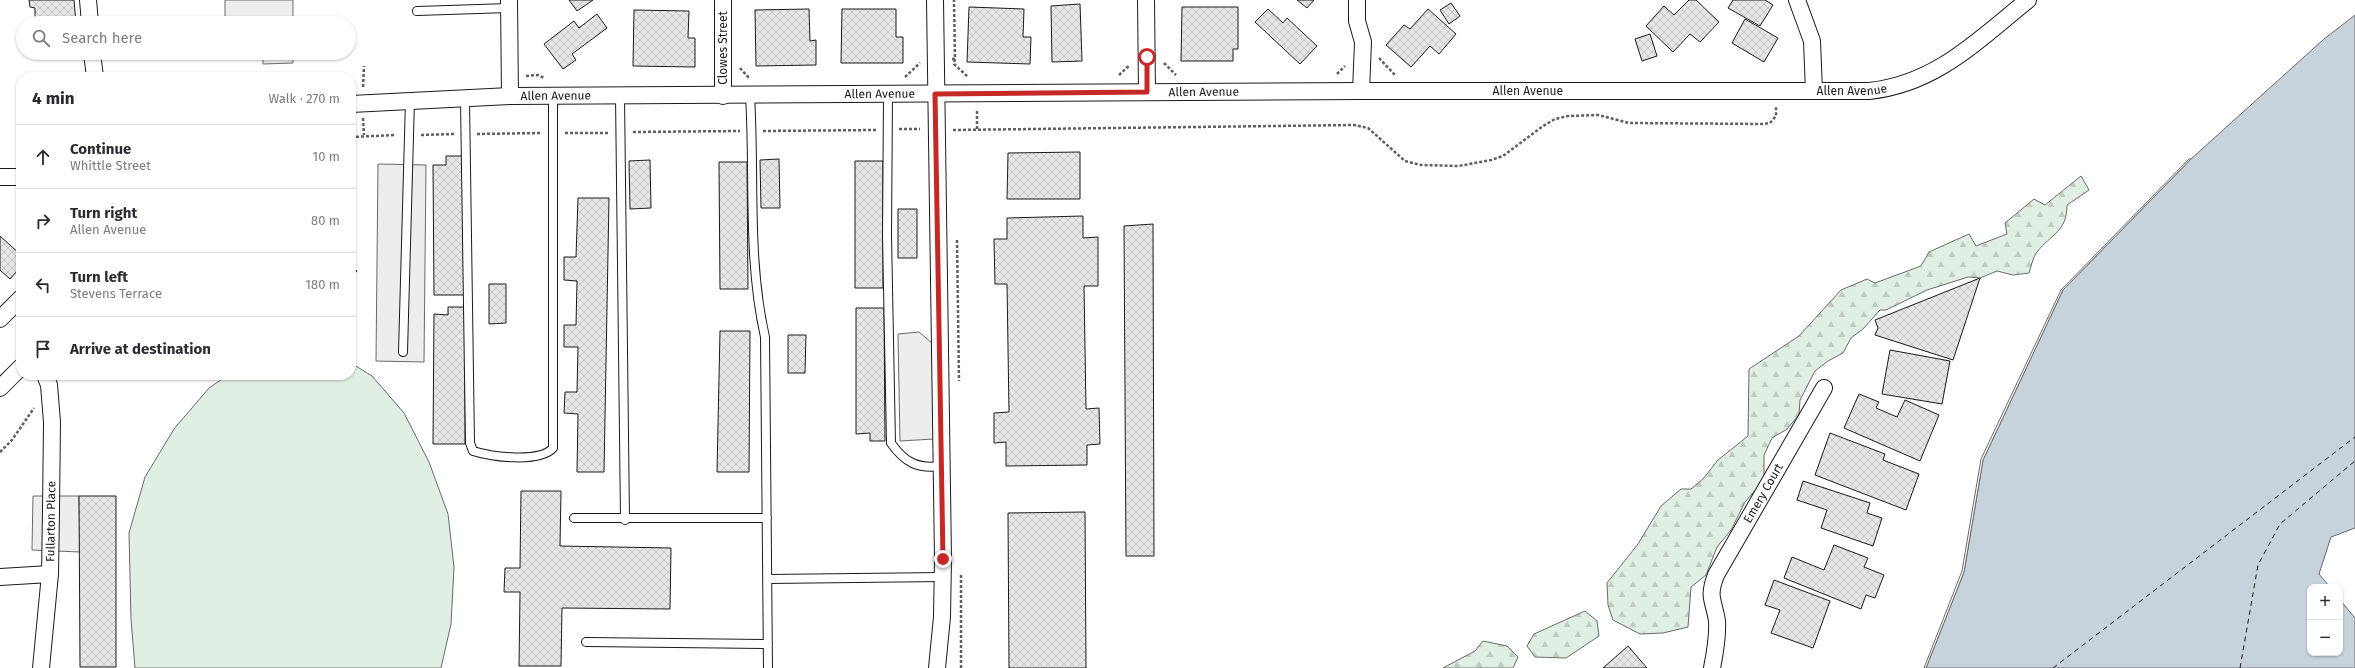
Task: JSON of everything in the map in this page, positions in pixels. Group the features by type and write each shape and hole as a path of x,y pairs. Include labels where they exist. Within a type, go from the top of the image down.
{"street":[{"path":"88,0 89,16"},
{"name":"Clowes Street","path":"723,0 723,96"},
{"path":"935,0 935,94 943,577 942,617 937,668"},
{"path":"1146,0 1147,92"},
{"path":"1357,0 1357,21 1363,42 1361,91"},
{"name":"Allen Avenue","path":"356,104 510,96 750,96 1361,91 1883,90 1895,88 1923,78 1954,58 2028,0"},
{"path":"1800,1 1812,41 1814,91"},
{"path":"509,4 510,96"},
{"path":"93,60 94,72"},
{"path":"0,177 16,177"},
{"path":"0,319 16,303"},
{"path":"0,388 16,372"},
{"name":"Fullarton Place","path":"41,668 50,574 52,422 47,382"},
{"name":"Emery Court","path":"1712,668 1717,639 1717,622 1710,593 1716,575 1824,388"},
{"path":"0,577 50,574"}],"lane":[{"path":"417,11 509,4"},
{"path":"888,95 887,236 891,443 902,456 916,465 924,468 941,466"},
{"path":"465,99 470,443 473,451 487,455 538,457 548,454 553,448 553,96"},
{"path":"620,96 625,520"},
{"path":"750,96 753,260 757,302 765,337 768,668"},
{"path":"403,352 410,100"},
{"path":"574,518 625,520 767,518"},
{"path":"768,579 943,577"},
{"path":"586,642 768,644"}],"path":[{"path":"954,0 954,64 969,78 974,78"},
{"path":"1116,78 1138,58 1147,57"},
{"path":"904,78 922,60 955,59"},
{"path":"740,61 740,69 751,80"},
{"path":"356,137 466,134 977,129"},
{"path":"0,452 12,440 47,382"}],"green space":[{"path":"2081,176 2089,190 2067,205 2066,214 2061,227 2037,252 2033,259 2029,273 2013,275 1997,271 1980,278 1968,277 1927,290 1886,310 1880,310 1863,329 1851,338 1843,353 1828,361 1815,371 1800,400 1799,415 1787,429 1772,438 1764,455 1764,480 1745,502 1731,530 1717,547 1706,575 1691,587 1688,627 1663,633 1640,634 1613,620 1608,605 1607,583 1638,544 1661,506 1681,489 1691,489 1703,479 1718,460 1748,436 1749,369 1799,336 1841,290 1867,279 1875,283 1921,266 1929,252 1969,234 1976,246 2007,234 2005,223 2034,199 2045,205"},
{"path":"356,366 372,376 404,413 429,462 448,514 454,567 451,624 441,668 135,668 131,619 129,533 145,477 174,429 209,388 221,380 356,380"},
{"path":"1585,611 1597,621 1599,636 1566,658 1535,657 1527,646 1534,634"},
{"path":"1483,641 1507,646 1518,657 1513,668 1443,668 1475,651"}],"shaded area":[{"path":"225,0 293,0 293,16 225,16"},
{"path":"2355,15 2355,528 2331,537 2319,574 2327,584 2307,584 2307,656 2343,656 2343,604 2355,618 2355,668 1926,668 1964,572 1983,460 2063,290 2191,159 2324,39"},
{"path":"263,60 293,60 293,63 263,64"},
{"path":"378,164 426,165 424,362 376,361"},
{"path":"919,332 932,343 934,439 900,441 898,334"},
{"path":"33,496 79,496 80,552 32,550"}],"pier":[{"path":"2189,159 2191,159 2063,290 1983,460 1964,572 1926,668 1924,668 1962,571 1981,459 2061,290"}],"building":[{"path":"29,0 74,0 75,16 35,16 35,8 30,7"},
{"path":"569,0 593,0 577,11"},
{"path":"1297,0 1314,0 1307,8"},
{"path":"1689,0 1696,0 1719,22 1700,42 1690,34 1673,52 1646,26 1664,6 1674,15"},
{"path":"1733,0 1765,0 1773,5 1760,26 1728,8"},
{"path":"1451,3 1460,16 1449,24 1440,10"},
{"path":"1080,4 1082,61 1052,62 1051,6"},
{"path":"969,7 1024,9 1023,37 1031,37 1030,64 967,62"},
{"path":"1182,7 1238,7 1238,49 1233,49 1233,61 1181,61"},
{"path":"809,9 810,41 816,40 816,65 756,66 755,10"},
{"path":"842,9 896,9 896,37 903,37 903,63 841,63"},
{"path":"1268,9 1283,23 1287,18 1317,46 1300,64 1255,22"},
{"path":"1428,9 1456,34 1439,54 1430,46 1411,67 1386,45 1404,25 1410,29"},
{"path":"634,10 689,11 688,38 695,38 695,67 633,66"},
{"path":"597,14 607,28 572,54 576,60 563,69 544,44 574,21 579,28"},
{"path":"1745,19 1778,38 1764,62 1732,43"},
{"path":"1650,34 1657,56 1642,61 1635,39"},
{"path":"1080,152 1080,199 1007,199 1008,153"},
{"path":"446,156 464,156 464,295 434,295 433,165 446,165"},
{"path":"779,159 780,208 761,208 760,160"},
{"path":"650,160 651,208 630,209 629,161"},
{"path":"855,161 883,161 883,288 855,288"},
{"path":"719,162 747,162 748,289 720,289"},
{"path":"578,198 609,198 604,472 577,472 578,414 564,413 565,392 577,392 578,347 564,347 564,325 576,325 577,281 564,280 564,257 576,257"},
{"path":"898,209 917,209 917,258 898,258"},
{"path":"1083,216 1083,238 1098,237 1098,286 1084,286 1086,409 1099,408 1100,444 1087,445 1087,465 1006,466 1006,442 994,443 994,413 1009,412 1007,284 995,284 994,239 1007,239 1007,218"},
{"path":"1153,224 1154,556 1126,556 1124,226"},
{"path":"0,236 16,250 16,272 10,279 0,270"},
{"path":"1980,278 1953,360 1875,335 1878,328 1875,320"},
{"path":"489,284 506,284 506,323 489,324"},
{"path":"448,307 465,307 465,444 433,444 434,314 448,315"},
{"path":"856,308 884,308 885,441 870,441 870,433 856,434"},
{"path":"720,331 750,331 749,472 717,472"},
{"path":"788,335 806,335 805,373 788,373"},
{"path":"1890,350 1950,361 1942,404 1882,394"},
{"path":"1859,394 1879,402 1876,408 1897,417 1905,400 1939,415 1920,461 1844,428"},
{"path":"1830,433 1885,454 1883,460 1919,474 1906,510 1815,475"},
{"path":"1803,481 1870,503 1867,513 1882,518 1873,546 1821,528 1827,510 1797,500"},
{"path":"521,491 561,491 560,546 671,548 670,609 562,608 561,666 519,666 520,592 504,592 505,568 520,568"},
{"path":"79,496 116,496 116,667 80,667"},
{"path":"1085,512 1086,668 1009,668 1008,513"},
{"path":"1834,545 1868,558 1864,567 1884,575 1875,598 1866,595 1861,609 1784,578 1792,557 1824,570"},
{"path":"1774,580 1830,601 1813,648 1771,633 1780,610 1765,605"},
{"path":"1628,646 1647,668 1603,668"}],"ferry route":[{"path":"2053,668 2355,437"},
{"path":"2240,668 2258,565 2280,524 2355,461"}],"route":[{"path":"943,559 935,94 1147,92 1147,57"}]}
